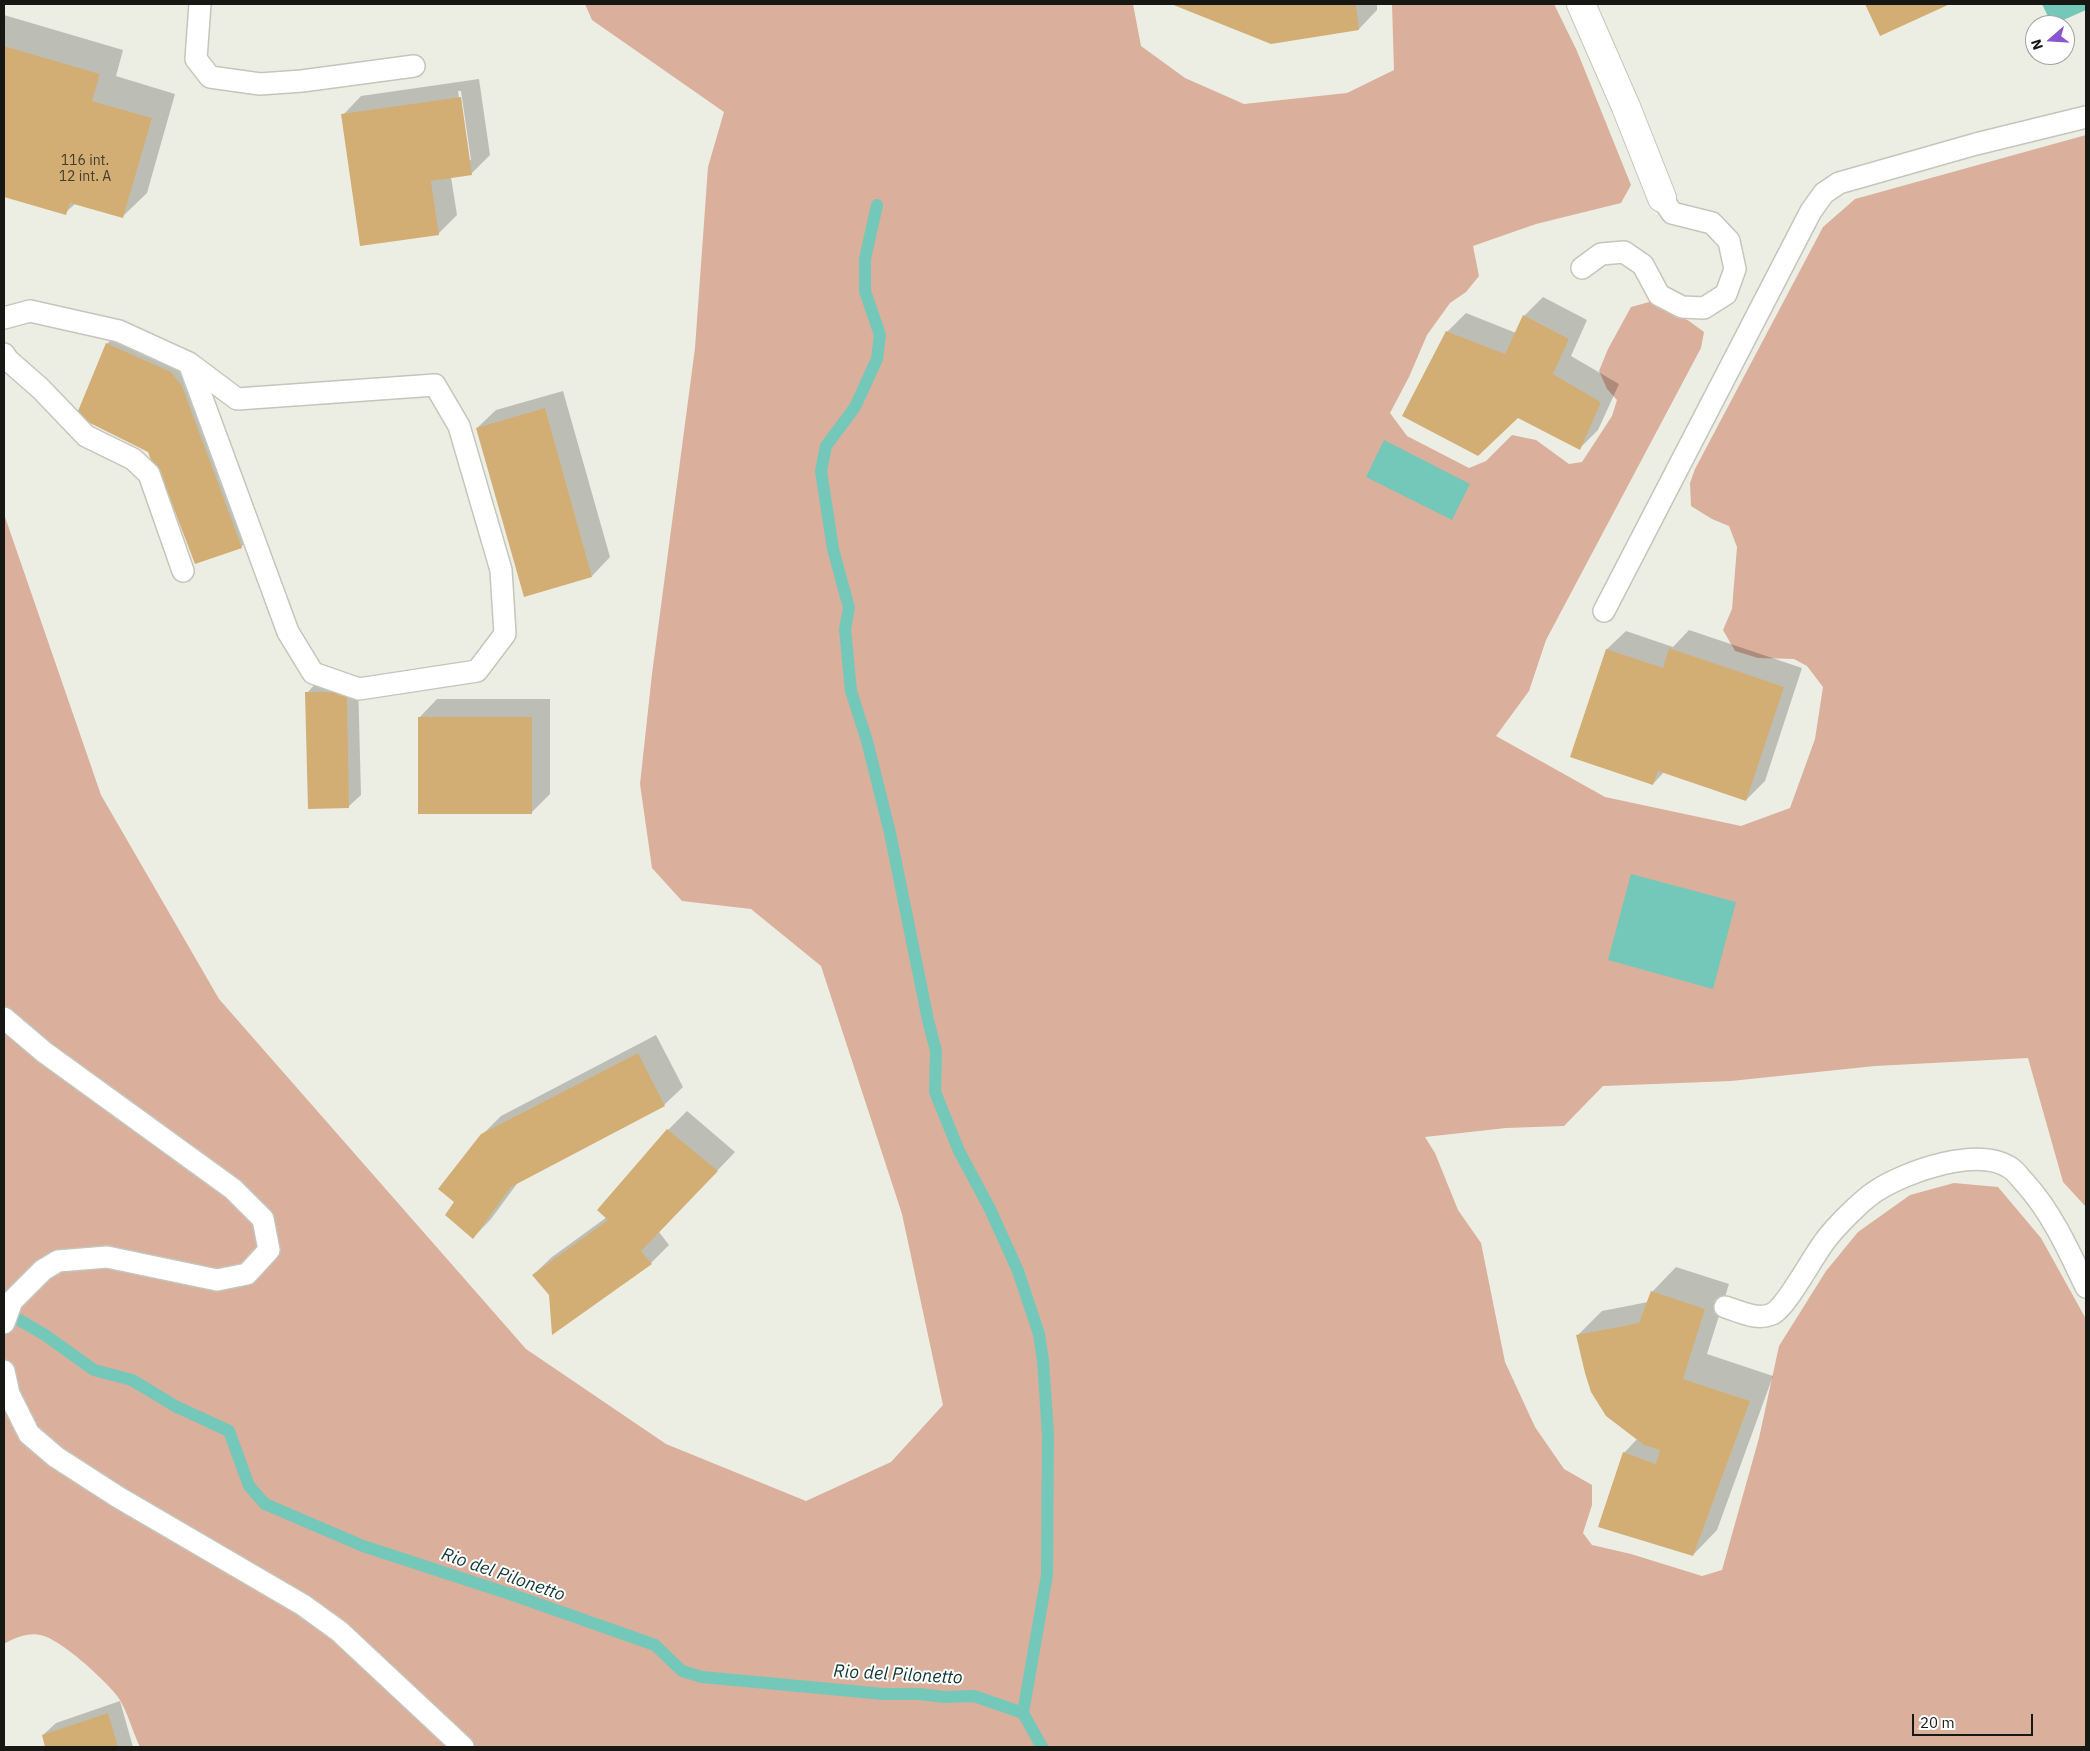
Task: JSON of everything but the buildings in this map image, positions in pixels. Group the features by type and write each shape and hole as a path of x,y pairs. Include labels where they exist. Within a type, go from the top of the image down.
{"street":[{"path":"1581,4 1626,107 1662,198"}],"lane":[{"path":"200,4 196,59 210,77 260,84 302,81 414,66"},
{"path":"1604,611 1807,220 1824,193 1839,183 1976,144 2086,117"},
{"path":"1582,268 1601,254 1624,252 1644,265 1659,295 1682,307 1704,308 1726,294 1735,269 1729,241 1712,224 1672,213 1662,198"},
{"path":"4,318 30,311 119,331 189,363 236,399 435,385 459,426 501,570 506,634 477,671 359,689 313,673 288,632 189,363"},
{"path":"4,354 86,436 133,459 149,474 184,571"},
{"path":"4,1018 44,1052 233,1189 263,1219 269,1250 247,1274 217,1280 107,1257 58,1261 43,1270 12,1300 4,1323"},
{"path":"1725,1306 1754,1316 1772,1314 1784,1304 1825,1240 1875,1191 1910,1173 1953,1162 1986,1159 2012,1169 2037,1197 2064,1241 2086,1287"},
{"path":"4,1371 9,1394 29,1434 56,1457 118,1498 310,1611 339,1631 463,1747"}],"shaded area":[{"path":"585,4 1133,4 1141,46 1185,78 1244,104 1347,93 1394,70 1392,4 1554,4 1577,51 1631,185 1621,203 1536,224 1473,246 1479,276 1466,292 1450,303 1427,335 1409,377 1390,413 1407,436 1469,468 1486,461 1512,435 1536,440 1569,464 1582,462 1612,416 1617,400 1607,389 1599,371 1608,349 1631,307 1653,301 1689,321 1704,332 1701,348 1546,640 1529,691 1496,736 1605,797 1741,826 1790,808 1815,739 1823,687 1807,666 1794,659 1758,658 1735,651 1723,630 1732,609 1737,547 1729,526 1712,519 1691,506 1690,483 1695,469 1823,227 1855,199 2086,135 2086,1207 2063,1182 2028,1058 1875,1066 1731,1081 1603,1086 1564,1126 1506,1128 1425,1137 1435,1153 1458,1210 1481,1243 1505,1362 1535,1427 1564,1469 1592,1485 1592,1505 1583,1533 1592,1545 1631,1554 1702,1576 1722,1570 1759,1438 1779,1346 1826,1271 1858,1232 1910,1195 1954,1183 1998,1187 2041,1238 2086,1319 2086,1747 140,1747 118,1697 104,1681 70,1652 49,1638 36,1634 22,1636 4,1644 4,514 101,795 219,999 526,1349 666,1444 806,1501 891,1462 943,1405 902,1214 821,966 751,909 682,901 652,868 640,784 652,674 695,348 708,167 724,112 592,20"}],"water":[{"path":"2042,4 2086,4 2086,10 2075,15 2047,15"},
{"path":"1384,440 1470,484 1452,520 1366,477"},
{"path":"1631,874 1736,902 1713,989 1608,960"}],"waterway":[{"path":"877,205 865,259 865,291 880,335 877,359 855,407 826,446 821,471 833,549 849,608 845,629 851,691 867,741 890,833 936,1051 935,1092 959,1151 990,1209 1018,1271 1039,1334 1043,1361 1048,1434 1047,1575 1023,1713"},
{"name":"Rio del Pilonetto","path":"4,1311 45,1335 94,1370 132,1380 175,1406 229,1431 249,1486 265,1504 363,1546 513,1595 655,1645 682,1671 702,1677 884,1694 919,1694 944,1697 974,1696 1023,1713 1042,1747"}]}
